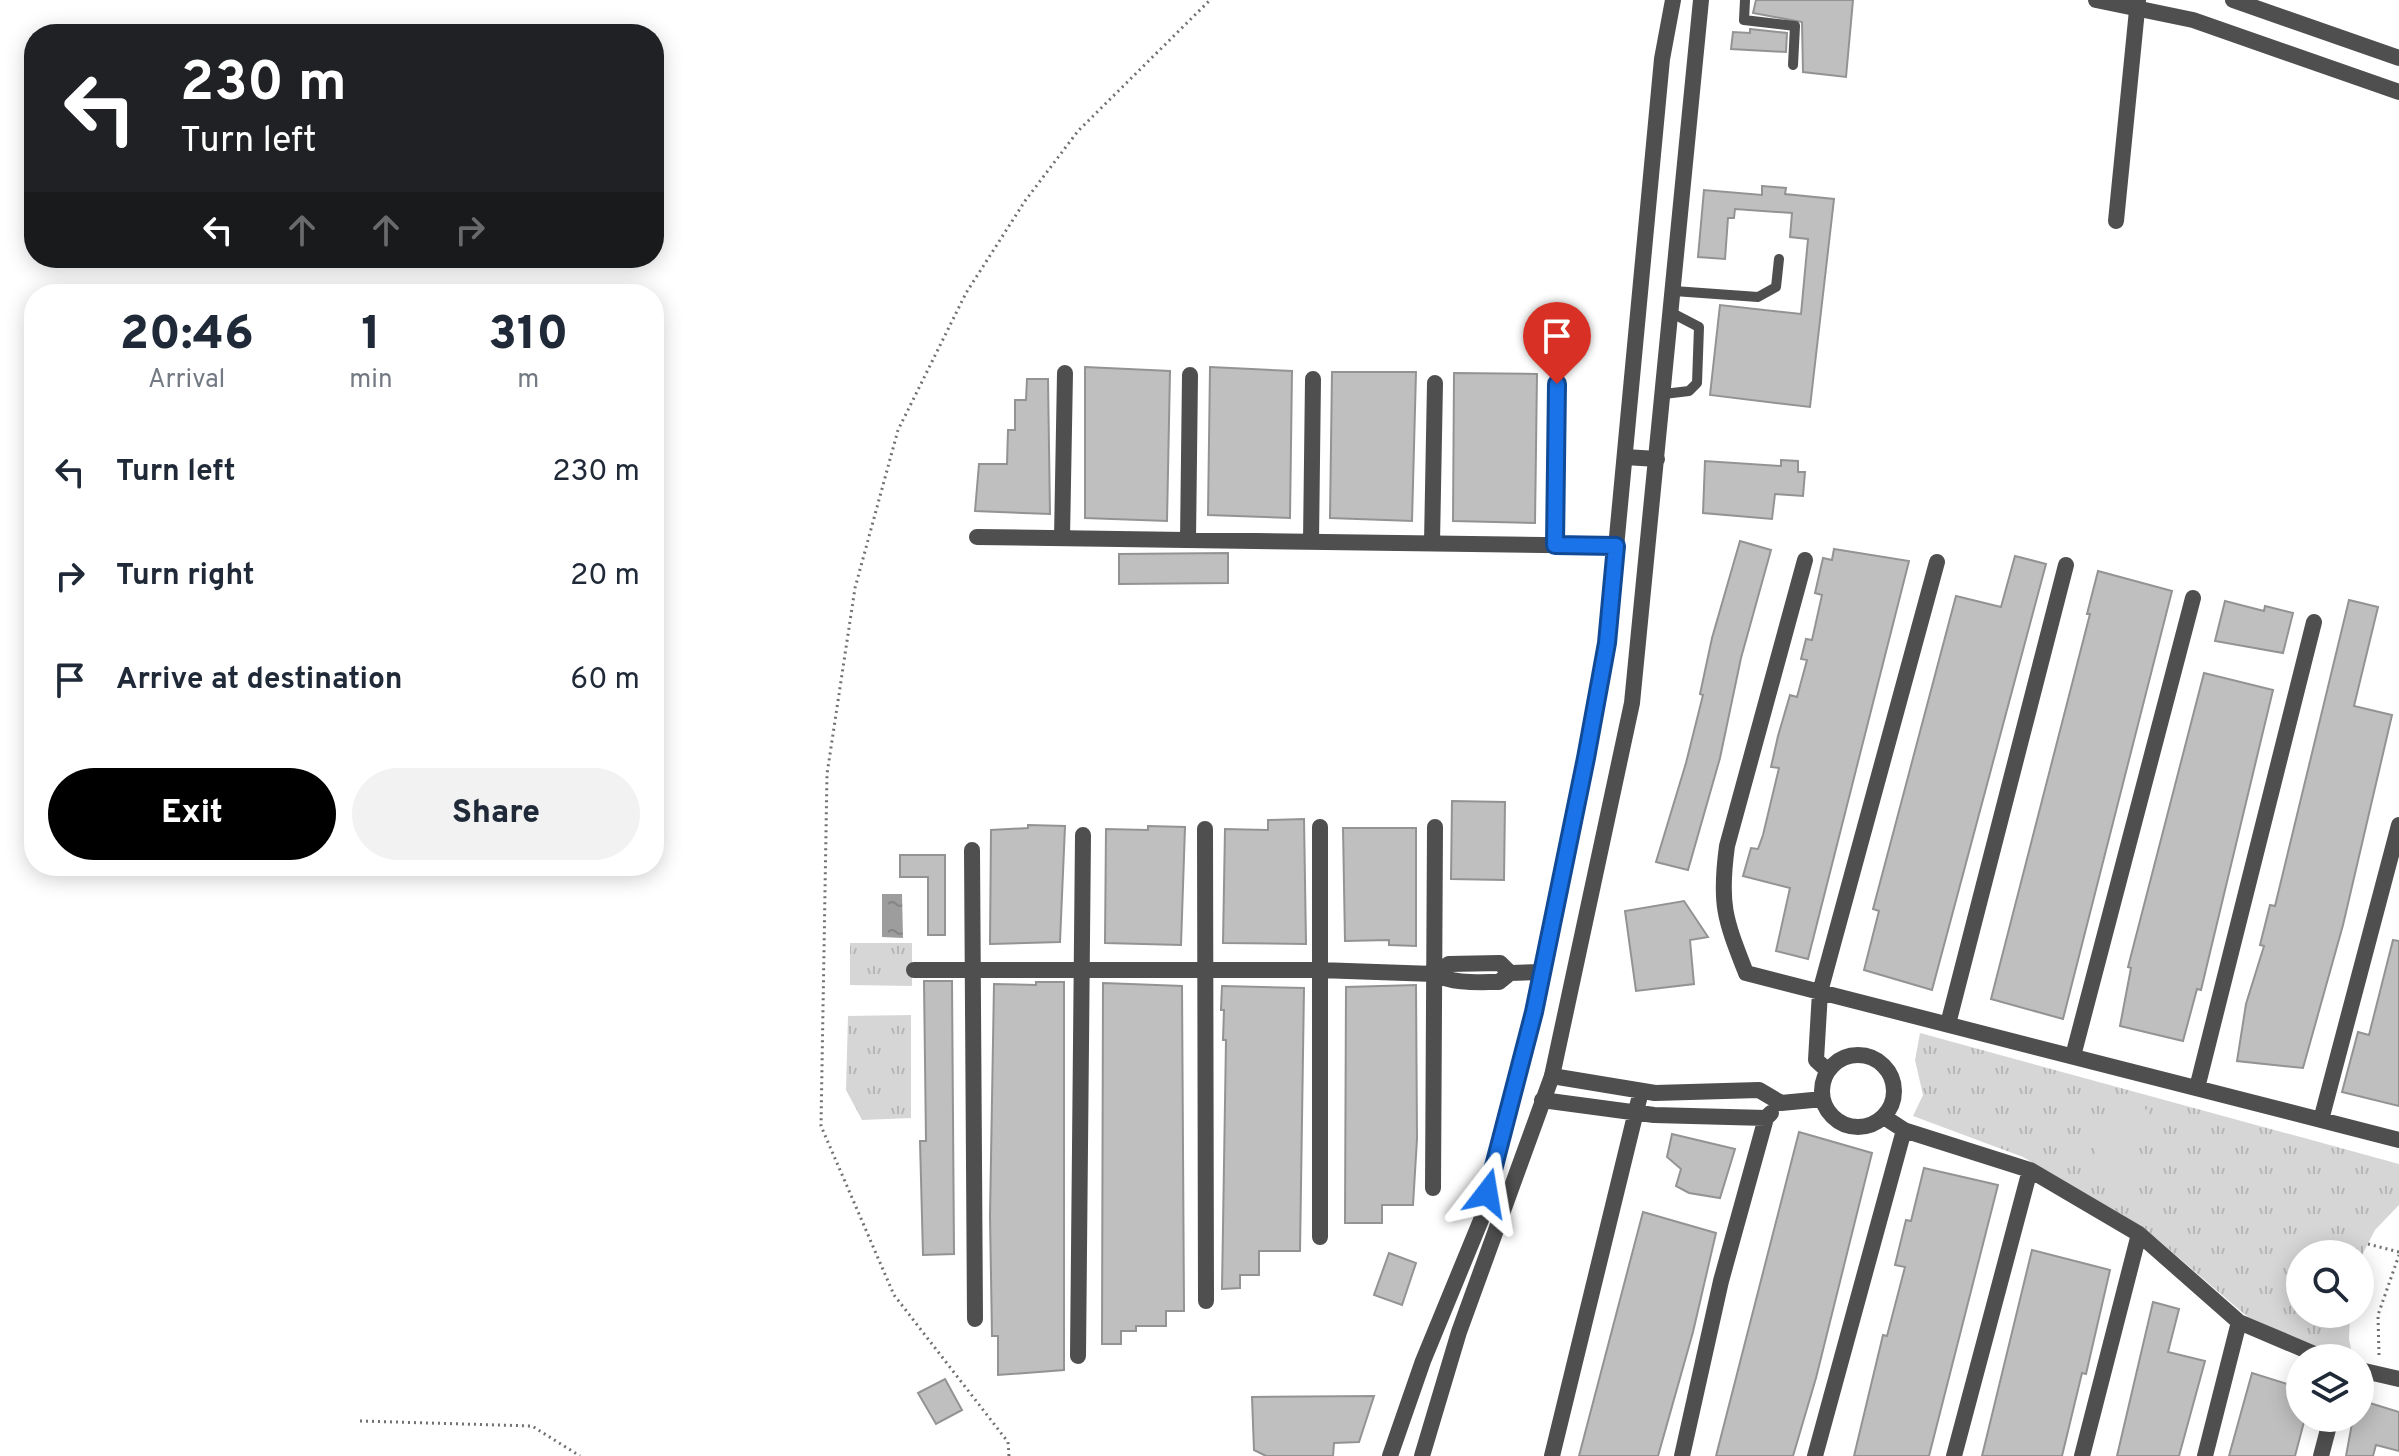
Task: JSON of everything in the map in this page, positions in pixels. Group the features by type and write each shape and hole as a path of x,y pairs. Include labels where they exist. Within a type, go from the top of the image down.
{"street":[{"path":"1390,1456 1423,1361 1481,1220 1541,972 1607,643 1662,59 1673,0"},
{"path":"1422,1456 1448,1368 1552,1076 1632,703 1701,0"},
{"path":"2096,0 2137,4 2193,20 2399,92"},
{"path":"2233,0 2399,58"},
{"path":"2116,221 2137,4"},
{"path":"1062,538 1065,373"},
{"path":"1188,540 1190,375"},
{"path":"1311,542 1313,379"},
{"path":"1432,543 1435,383"},
{"path":"1555,545 1557,384"},
{"path":"1625,457 1657,459"},
{"path":"977,537 1616,546"},
{"path":"1805,560 1727,846 1723,914 1746,973 2399,1140"},
{"path":"1828,1071 1816,1060 1820,992 1937,562"},
{"path":"1948,1024 2066,565"},
{"path":"2073,1056 2193,598"},
{"path":"2197,1088 2314,622"},
{"path":"2321,1120 2399,825"},
{"path":"1320,827 1320,1237"},
{"path":"1433,1188 1435,827"},
{"path":"1205,829 1206,1301"},
{"path":"1078,1356 1083,835"},
{"path":"972,850 975,1319"},
{"path":"914,970 1319,970 1434,974 1451,982 1499,982 1510,973 1541,972"},
{"path":"1859,1055 1881,1063 1894,1084 1891,1107 1874,1124 1851,1127 1830,1115 1823,1099 1823,1081 1828,1071 1847,1056 1859,1055"},
{"path":"1552,1076 1641,1091 1759,1090 1781,1103 1823,1099"},
{"path":"1552,1456 1641,1091"},
{"path":"1542,1100 1636,1113 1766,1118"},
{"path":"1682,1456 1721,1281 1766,1118 1781,1103"},
{"path":"1884,1117 1904,1130 2030,1170 2139,1234 2239,1322 2291,1344"},
{"path":"1815,1456 1904,1130"},
{"path":"1954,1456 2030,1170"},
{"path":"2082,1456 2139,1234"},
{"path":"2205,1456 2239,1322"},
{"path":"1423,1361 1448,1368"},
{"path":"2374,1374 2399,1379"},
{"path":"2321,1456 2327,1432"}],"lane":[{"path":"1745,0 1744,20 1795,26 1793,65"},
{"path":"1674,291 1758,297 1776,287 1779,259"},
{"path":"1664,394 1689,391 1697,383 1699,327 1672,313"}],"path":[{"path":"1009,1456 1008,1442 894,1295 821,1126 827,774 855,588 905,416 966,293 1025,201 1078,131 1210,0"},
{"path":"2374,1246 2399,1254 2378,1315 2380,1375"},
{"path":"360,1421 532,1426 580,1456"}],"green space":[{"path":"850,943 912,943 912,986 850,985"},
{"path":"911,1015 911,1118 862,1120 846,1090 848,1016"},
{"path":"1920,1033 2399,1164 2399,1205 2375,1230 2370,1240 2286,1240 2286,1328 2349,1328 2350,1344 2309,1344 2250,1319 2143,1227 2023,1157 1913,1116 1923,1095 1915,1060"},
{"path":"2108,1100 2148,1110 2130,1179 2091,1169"}],"water":[{"path":"882,894 902,894 903,938 882,937"}],"building":[{"path":"1756,0 1853,0 1846,77 1803,72 1802,22 1753,13"},
{"path":"1750,29 1787,33 1786,52 1731,49 1733,32 1750,33"},
{"path":"1762,186 1786,188 1785,194 1834,199 1810,407 1710,395 1720,305 1801,314 1808,239 1790,237 1792,213 1735,209 1734,218 1728,218 1725,259 1698,257 1704,190 1762,195"},
{"path":"1085,367 1170,371 1167,521 1085,518"},
{"path":"1210,367 1292,371 1290,518 1208,515"},
{"path":"1332,372 1416,372 1412,521 1330,518"},
{"path":"1454,373 1537,374 1535,523 1453,521"},
{"path":"1027,379 1048,379 1050,514 975,511 979,464 1007,464 1008,430 1015,430 1015,400 1026,400"},
{"path":"1781,460 1798,461 1798,472 1805,472 1803,496 1775,494 1772,519 1703,513 1705,461 1781,466"},
{"path":"1740,541 1771,550 1741,658 1720,758 1688,870 1656,862 1686,763 1703,695 1700,694 1712,638"},
{"path":"1834,549 1909,561 1808,959 1776,951 1790,888 1743,876 1751,848 1758,849 1763,835 1779,768 1771,767 1778,736 1790,695 1797,697 1807,660 1801,659 1806,639 1812,640 1822,595 1815,593 1823,558 1832,560"},
{"path":"1228,553 1228,583 1119,584 1119,554"},
{"path":"2015,556 2046,564 1932,990 1864,970 1879,911 1873,909 1956,596 2001,607"},
{"path":"2098,571 2172,591 2063,1019 1991,999 2090,614 2087,614"},
{"path":"2349,600 2378,607 2354,706 2392,715 2343,925 2303,1068 2237,1061 2246,1004 2264,946 2260,945 2270,905 2275,906"},
{"path":"2225,601 2264,611 2265,606 2293,613 2283,653 2215,641"},
{"path":"2204,673 2273,690 2201,990 2197,989 2183,1041 2120,1026 2131,968 2128,967"},
{"path":"1452,801 1505,802 1504,880 1451,879"},
{"path":"1304,819 1306,944 1223,943 1225,829 1268,830 1268,820"},
{"path":"1028,825 1065,826 1060,942 990,944 991,830 1028,828"},
{"path":"1148,826 1185,827 1181,945 1105,943 1106,829 1148,830"},
{"path":"1343,828 1416,828 1416,946 1389,945 1389,940 1345,941"},
{"path":"900,855 945,855 945,935 928,935 928,877 900,877"},
{"path":"1684,901 1708,937 1690,940 1694,984 1636,991 1625,911"},
{"path":"2393,940 2399,941 2399,1106 2342,1092 2358,1032 2369,1035"},
{"path":"924,981 952,981 954,1254 923,1255 920,1141 926,1141"},
{"path":"1036,982 1064,982 1064,1370 998,1375 998,1336 992,1336 990,1216 994,984 1036,985"},
{"path":"1103,983 1182,986 1184,1311 1166,1311 1166,1326 1136,1326 1136,1331 1121,1331 1121,1344 1102,1344"},
{"path":"1416,985 1417,1139 1413,1205 1382,1205 1382,1223 1345,1223 1346,987"},
{"path":"1222,986 1304,988 1300,1251 1259,1251 1259,1275 1240,1275 1240,1288 1222,1289 1226,1040 1223,1040"},
{"path":"1799,1132 1872,1153 1816,1378 1793,1456 1716,1456"},
{"path":"1672,1134 1735,1149 1720,1198 1689,1193 1676,1186 1681,1169 1667,1157"},
{"path":"1924,1168 1998,1185 1929,1456 1854,1456 1883,1335 1887,1336 1905,1267 1895,1265 1906,1220 1911,1221"},
{"path":"1643,1212 1716,1233 1693,1332 1658,1456 1579,1456"},
{"path":"2032,1250 2110,1270 2086,1374 2082,1373 2062,1456 1982,1456"},
{"path":"1389,1253 1416,1263 1402,1305 1374,1295"},
{"path":"2153,1302 2179,1309 2168,1352 2205,1361 2179,1456 2117,1456"},
{"path":"2252,1373 2286,1384 2286,1432 2301,1432 2295,1456 2229,1456"},
{"path":"945,1379 962,1410 936,1424 918,1393"},
{"path":"1374,1396 1359,1442 1334,1443 1333,1456 1266,1456 1254,1450 1252,1397"},
{"path":"2374,1404 2399,1412 2399,1451 2376,1445 2373,1456 2346,1456 2350,1432 2374,1432"}],"route":[{"path":"1487,1193 1534,1012 1535,991 1586,758 1607,643 1616,546 1555,545 1557,384"}]}
